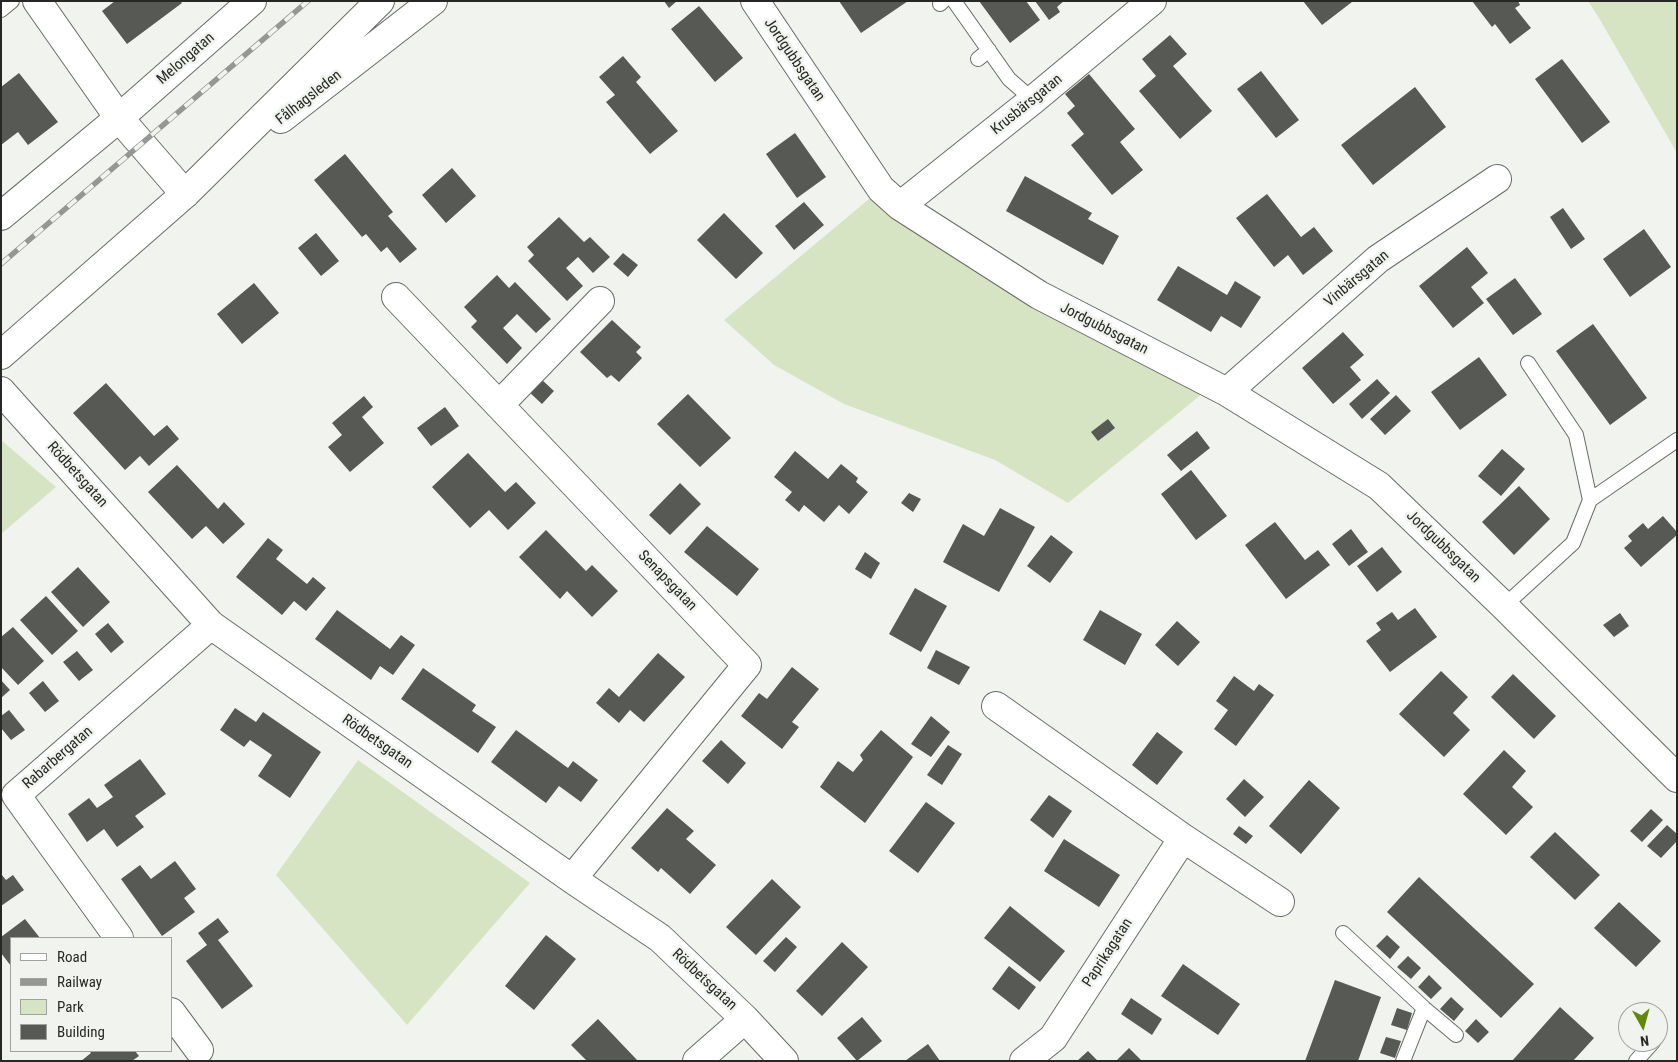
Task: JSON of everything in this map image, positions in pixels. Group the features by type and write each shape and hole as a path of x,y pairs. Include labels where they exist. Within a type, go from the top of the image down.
{"street":[{"path":"38,1 119,118 185,194"},
{"name":"Melongatan","path":"1,216 119,118 252,1"},
{"name":"Fålhagsleden","path":"185,194 380,1"},
{"name":"Fålhagsleden","path":"1,355 185,194 433,1"},
{"name":"Jordgubbsgatan","path":"754,1 881,189 900,206 1039,295 1227,392 1379,486 1504,606 1677,778"},
{"name":"Krusbärsgatan","path":"900,206 1033,100 1152,1"},
{"name":"Vinbärsgatan","path":"1227,392 1378,259 1497,178"},
{"name":"Senapsgatan","path":"396,297 747,665 572,879"},
{"path":"499,405 600,301"},
{"name":"Rödbetsgatan","path":"1,391 212,625 572,879 660,938 745,1019 784,1061"},
{"name":"Rabarbergatan","path":"118,937 9,791 212,625"},
{"path":"996,706 1184,838 1280,902"},
{"name":"Paprikagatan","path":"1024,1061 1053,1038 1184,838"},
{"path":"172,1013 199,1050"},
{"path":"697,1061 745,1019"}],"lane":[{"path":"1,10 12,1"},
{"path":"946,2 989,50 1009,79 1033,100"},
{"path":"978,59 989,50"},
{"path":"1504,606 1573,543 1590,500 1576,435 1528,363"},
{"path":"1590,500 1677,440"},
{"path":"1343,934 1456,1036"},
{"path":"1403,1061 1424,1008"}],"green space":[{"path":"1588,1 1677,1 1677,153 1599,18"},
{"path":"881,189 1213,385 1068,503 995,460 844,404 774,365 724,320"},
{"path":"1,440 56,487 1,534"},
{"path":"358,760 530,883 407,1025 276,875"}],"building":[{"path":"115,1 180,1 182,3 127,44 102,11"},
{"path":"664,1 677,1 669,8"},
{"path":"839,1 908,1 861,33"},
{"path":"979,1 1026,1 1040,20 1010,43"},
{"path":"1035,1 1064,1 1057,7 1060,12 1049,20"},
{"path":"1303,1 1351,1 1352,2 1322,25"},
{"path":"1472,1 1518,1 1520,5 1515,8 1531,28 1510,44 1495,24 1492,27"},
{"path":"699,6 743,58 715,82 671,29"},
{"path":"1170,35 1187,54 1173,66 1212,111 1180,139 1139,91 1156,76 1142,59"},
{"path":"623,56 641,77 636,82 678,131 650,154 606,102 615,95 599,77"},
{"path":"1562,59 1610,122 1582,143 1535,79"},
{"path":"1261,71 1299,120 1276,138 1237,89"},
{"path":"19,73 58,122 28,145 18,132 1,145 1,87"},
{"path":"1089,74 1135,129 1120,142 1143,170 1112,195 1071,145 1084,134 1067,113 1075,106 1065,94"},
{"path":"1415,87 1446,127 1373,185 1341,145"},
{"path":"795,133 826,177 797,198 766,154"},
{"path":"345,154 393,212 388,216 417,249 400,263 387,247 381,252 366,234 362,237 314,180"},
{"path":"452,168 476,196 446,223 422,195"},
{"path":"1025,176 1092,213 1088,219 1119,236 1103,265 1006,211"},
{"path":"1267,194 1301,237 1314,227 1333,251 1303,275 1288,255 1274,267 1236,218"},
{"path":"804,202 824,225 794,250 775,226"},
{"path":"1563,208 1585,239 1571,249 1550,217"},
{"path":"724,213 763,253 736,279 697,240"},
{"path":"559,217 584,242 590,237 610,257 593,273 578,257 566,268 583,286 567,301 528,261 534,255 527,247"},
{"path":"1644,229 1671,267 1630,297 1603,259"},
{"path":"316,233 339,261 321,276 298,248"},
{"path":"1467,247 1488,273 1471,287 1484,303 1453,328 1419,286"},
{"path":"623,253 638,265 628,277 613,264"},
{"path":"1178,266 1227,295 1235,281 1261,297 1241,328 1221,316 1211,332 1157,300"},
{"path":"497,275 509,288 515,282 551,319 536,333 517,314 503,328 522,348 507,364 471,327 477,321 464,307"},
{"path":"1515,278 1542,314 1513,335 1486,299"},
{"path":"254,283 279,313 242,344 217,314"},
{"path":"612,320 641,347 636,352 642,358 619,382 611,375 607,378 580,352"},
{"path":"1593,324 1647,398 1610,425 1556,351"},
{"path":"1343,332 1364,355 1350,367 1361,380 1333,404 1302,368"},
{"path":"1479,357 1507,395 1460,430 1431,392"},
{"path":"541,379 554,391 542,404 529,392"},
{"path":"1377,379 1390,393 1362,419 1349,404"},
{"path":"106,383 154,436 167,425 179,439 149,466 140,456 125,470 73,413"},
{"path":"688,394 731,438 700,467 657,424"},
{"path":"1396,395 1411,411 1385,435 1370,419"},
{"path":"364,396 373,407 362,417 384,443 350,472 328,447 342,435 332,423"},
{"path":"445,407 459,426 431,446 417,428"},
{"path":"1108,419 1115,428 1098,441 1091,432"},
{"path":"1197,431 1210,448 1181,471 1167,455"},
{"path":"1502,449 1525,469 1501,496 1478,476"},
{"path":"795,451 828,479 841,464 858,478 856,482 868,492 849,514 839,505 824,522 804,505 799,512 785,500 792,492 774,477"},
{"path":"468,453 505,492 516,482 536,503 508,530 489,510 470,528 432,487"},
{"path":"177,465 218,509 224,502 245,524 223,544 206,526 192,539 148,492"},
{"path":"1191,470 1227,516 1196,540 1161,494"},
{"path":"680,483 701,504 670,535 649,515"},
{"path":"1519,486 1550,519 1514,555 1482,522"},
{"path":"909,493 921,499 913,512 901,503"},
{"path":"1000,508 1035,527 999,592 943,562 963,524 984,536"},
{"path":"1663,516 1677,532 1677,535 1641,567 1624,548 1632,541 1628,536 1643,523 1648,529"},
{"path":"1275,522 1305,560 1318,550 1330,565 1286,599 1245,545"},
{"path":"707,526 759,569 737,596 684,552"},
{"path":"1351,529 1368,552 1349,566 1332,544"},
{"path":"546,530 586,571 592,565 618,591 592,617 567,591 560,599 519,557"},
{"path":"1051,535 1073,552 1050,583 1027,566"},
{"path":"268,538 283,550 276,559 307,584 313,577 326,588 306,611 294,601 282,615 236,577"},
{"path":"1382,547 1402,572 1377,592 1357,566"},
{"path":"865,552 880,563 871,579 855,569"},
{"path":"78,567 110,602 83,627 51,592"},
{"path":"915,588 947,606 921,652 889,634"},
{"path":"46,596 78,631 52,655 20,620"},
{"path":"1415,608 1437,637 1390,672 1366,641 1381,630 1376,623 1392,612 1398,620"},
{"path":"337,610 390,649 401,635 415,645 393,675 380,666 371,680 315,639"},
{"path":"1100,610 1142,634 1125,665 1083,640"},
{"path":"1620,613 1629,626 1614,637 1603,625"},
{"path":"1177,621 1200,642 1178,666 1155,645"},
{"path":"108,623 124,642 111,653 95,634"},
{"path":"13,627 44,661 18,685 1,667 1,637"},
{"path":"936,650 970,667 959,685 927,668"},
{"path":"77,651 93,670 79,681 63,662"},
{"path":"658,653 685,677 644,722 630,710 619,723 596,703 609,688 619,697"},
{"path":"792,667 819,689 792,722 799,727 782,749 741,716 759,693 767,699"},
{"path":"423,668 476,705 472,711 496,727 478,753 401,699"},
{"path":"1441,671 1468,697 1453,713 1470,730 1444,757 1399,714"},
{"path":"1513,674 1556,716 1534,739 1491,697"},
{"path":"1234,676 1254,691 1259,684 1274,695 1236,746 1214,729 1228,710 1216,701"},
{"path":"1,680 10,690 1,698"},
{"path":"43,681 59,701 45,712 29,693"},
{"path":"235,708 256,722 263,712 321,752 290,798 258,776 272,755 250,740 244,747 220,730"},
{"path":"9,710 25,730 11,740 1,728 1,716"},
{"path":"931,716 950,732 931,757 911,744"},
{"path":"516,730 568,768 573,761 598,780 581,802 559,786 546,803 491,762"},
{"path":"881,730 913,757 865,823 820,787 838,761 853,772 863,760 860,755"},
{"path":"1157,732 1183,752 1157,785 1132,765"},
{"path":"721,740 746,763 728,784 702,761"},
{"path":"948,745 962,754 942,785 927,775"},
{"path":"1504,750 1526,771 1512,787 1533,807 1506,835 1463,794"},
{"path":"140,759 166,794 135,816 144,827 117,847 104,829 87,842 68,814 89,798 97,808 113,797 104,785"},
{"path":"1244,779 1264,797 1245,817 1226,799"},
{"path":"1309,780 1340,808 1301,854 1269,826"},
{"path":"1049,795 1072,811 1053,838 1030,820"},
{"path":"926,802 955,823 918,873 889,851"},
{"path":"667,808 694,831 686,839 716,865 690,894 661,868 658,872 631,848"},
{"path":"1651,809 1663,820 1642,842 1630,831"},
{"path":"1667,825 1677,834 1677,841 1661,858 1647,846"},
{"path":"1239,826 1253,836 1246,844 1233,834"},
{"path":"1555,832 1600,875 1575,900 1530,857"},
{"path":"1064,839 1120,875 1099,907 1044,871"},
{"path":"175,861 196,889 184,898 195,912 162,936 121,879 140,865 151,879"},
{"path":"1,874 6,880 13,875 24,890 1,906"},
{"path":"1419,877 1534,984 1501,1018 1387,912"},
{"path":"772,879 801,907 756,955 726,927"},
{"path":"1619,902 1661,941 1636,967 1594,928"},
{"path":"1010,906 1065,951 1040,982 984,938"},
{"path":"218,918 229,932 218,940 253,986 222,1009 186,961 207,945 198,933"},
{"path":"25,919 39,937 10,937 10,965 1,953 1,937"},
{"path":"546,935 576,959 534,1010 505,986"},
{"path":"1387,935 1400,947 1390,959 1376,946"},
{"path":"786,937 797,947 775,972 763,961"},
{"path":"842,942 868,967 822,1016 796,991"},
{"path":"1408,956 1421,968 1411,979 1397,967"},
{"path":"1183,964 1240,1004 1218,1035 1161,996"},
{"path":"1009,966 1036,987 1019,1010 992,989"},
{"path":"1429,975 1442,988 1431,999 1418,987"},
{"path":"1335,980 1381,997 1358,1061 1305,1061"},
{"path":"1451,997 1464,1009 1454,1021 1440,1009"},
{"path":"1131,998 1162,1019 1152,1035 1121,1014"},
{"path":"1560,1007 1594,1038 1573,1061 1512,1061"},
{"path":"1397,1008 1412,1013 1407,1030 1391,1025"},
{"path":"862,1017 882,1041 857,1061 837,1038"},
{"path":"598,1019 638,1061 587,1061 571,1045"},
{"path":"1476,1019 1489,1032 1478,1043 1465,1031"},
{"path":"1386,1037 1401,1041 1395,1058 1380,1053"},
{"path":"928,1044 940,1061 905,1061"},
{"path":"1129,1048 1142,1061 1116,1061"},
{"path":"1088,1051 1098,1061 1077,1061"},
{"path":"136,1052 139,1056 132,1061 81,1061 91,1053"}],"railway":[{"path":"1,264 308,1"}]}
